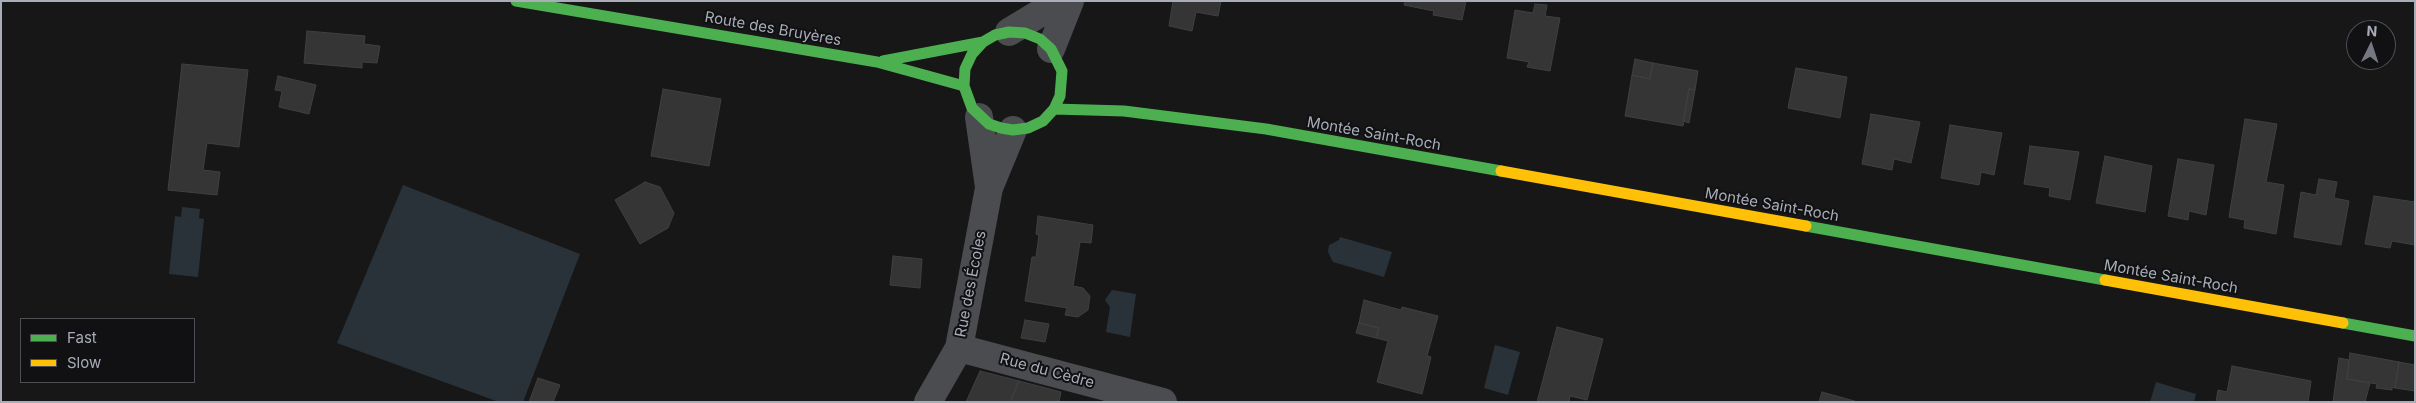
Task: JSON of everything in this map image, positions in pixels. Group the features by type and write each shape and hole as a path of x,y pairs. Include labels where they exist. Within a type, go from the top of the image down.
{"main road":[{"name":"Route des Bruyères","path":"516,1 877,62"},
{"path":"1009,32 1025,33 1040,39 1051,49 1067,85 1054,108 1043,120 1028,128 1013,130 989,124 979,117 966,97 964,86 965,69 972,54 983,42 995,35 1009,32"},
{"path":"877,62 983,42"},
{"path":"877,62 964,86"},
{"path":"1098,99 1124,111"},
{"path":"1054,108 1124,111"},
{"name":"Montée Saint-Roch","path":"1124,111 1266,130 2415,336"}],"street":[{"path":"1009,32 1060,1"},
{"path":"1051,49 1070,1"},
{"name":"Rue des Écoles","path":"979,117 990,188"},
{"name":"Rue des Écoles","path":"928,402 959,348 990,188 1013,130"},
{"name":"Rue du Cèdre","path":"959,348 1163,402"}],"shaded area":[{"path":"403,185 580,254 523,402 499,402 337,343"},
{"path":"182,207 200,209 199,218 204,219 198,277 169,274 175,216 181,217"},
{"path":"1340,237 1392,252 1384,277 1333,262 1328,252 1329,245 1339,240"},
{"path":"1112,290 1136,294 1130,337 1106,332 1110,307 1105,300"},
{"path":"1495,345 1520,352 1508,395 1484,388"},
{"path":"2156,382 2196,394 2194,402 2150,402"}],"building":[{"path":"1173,1 1221,1 1218,16 1196,12 1192,31 1169,26"},
{"path":"1405,1 1466,1 1462,20 1433,15 1434,11 1404,5"},
{"path":"1535,4 1547,5 1545,16 1560,18 1550,71 1527,67 1529,62 1507,58 1515,10 1533,13"},
{"path":"307,31 365,36 364,44 380,46 377,63 362,62 362,68 304,63"},
{"path":"1635,59 1653,63 1650,79 1632,75"},
{"path":"1653,63 1698,71 1695,90 1689,89 1683,126 1625,116 1632,75 1650,79"},
{"path":"182,64 248,70 239,147 207,143 203,170 220,172 217,195 168,190"},
{"path":"1796,68 1847,77 1840,118 1788,108"},
{"path":"278,76 316,85 309,114 279,107 282,91 275,90"},
{"path":"663,89 721,99 709,166 651,156"},
{"path":"1689,89 1695,90 1689,123 1683,121"},
{"path":"1871,114 1920,122 1911,163 1894,159 1892,170 1862,164"},
{"path":"2245,119 2277,124 2266,182 2284,185 2276,234 2244,228 2245,220 2229,217"},
{"path":"1950,125 2002,133 1994,175 1981,172 1979,185 1941,178"},
{"path":"2030,146 2079,152 2070,200 2049,196 2050,188 2024,184"},
{"path":"2105,156 2152,166 2145,212 2096,203"},
{"path":"2178,159 2214,165 2206,215 2189,211 2188,220 2168,216"},
{"path":"2319,179 2337,182 2334,198 2349,201 2341,245 2294,237 2301,192 2316,195"},
{"path":"645,182 660,187 674,213 668,228 640,244 615,200"},
{"path":"2374,196 2415,202 2415,245 2392,241 2390,248 2365,244"},
{"path":"1038,216 1093,225 1091,243 1080,242 1073,286 1083,288 1090,296 1088,310 1078,317 1065,315 1067,308 1025,301 1032,257 1036,257 1039,235 1036,234"},
{"path":"893,256 922,259 920,288 890,285"},
{"path":"1364,300 1401,310 1402,307 1438,316 1427,356 1431,357 1422,394 1377,382 1388,341 1376,338 1379,328 1359,323"},
{"path":"1025,320 1049,324 1045,342 1021,338"},
{"path":"1359,323 1379,328 1376,338 1356,333"},
{"path":"1557,327 1603,339 1587,400 1570,396 1569,402 1537,402"},
{"path":"2350,353 2399,362 2395,388 2392,387 2392,390 2376,388 2377,384 2347,379"},
{"path":"2339,358 2349,360 2347,379 2370,383 2365,402 2333,402"},
{"path":"2399,362 2415,365 2415,391 2395,388"},
{"path":"2232,366 2311,381 2308,402 2216,402 2218,390 2227,392"},
{"path":"980,371 1019,381 1010,402 966,402"},
{"path":"538,378 560,385 553,402 529,402"},
{"path":"1019,381 1061,392 1059,402 1010,402"},
{"path":"1822,392 1858,402 1819,402"}],"traffic: fast":[{"path":"516,1 877,62 964,86"},
{"path":"883,61 983,42 995,35 1009,32 1025,33 1040,39 1051,49 1062,71 1060,96 1054,109 1043,121 1028,128 1013,130 1001,128 989,124 972,108 964,86 965,69 972,54 983,42"},
{"path":"1054,109 1124,111 1266,129 1501,171"},
{"path":"1806,226 2105,280"},
{"path":"2343,323 2415,336"}],"traffic: slow":[{"path":"1501,171 1806,226"},
{"path":"2105,280 2343,323"}]}
